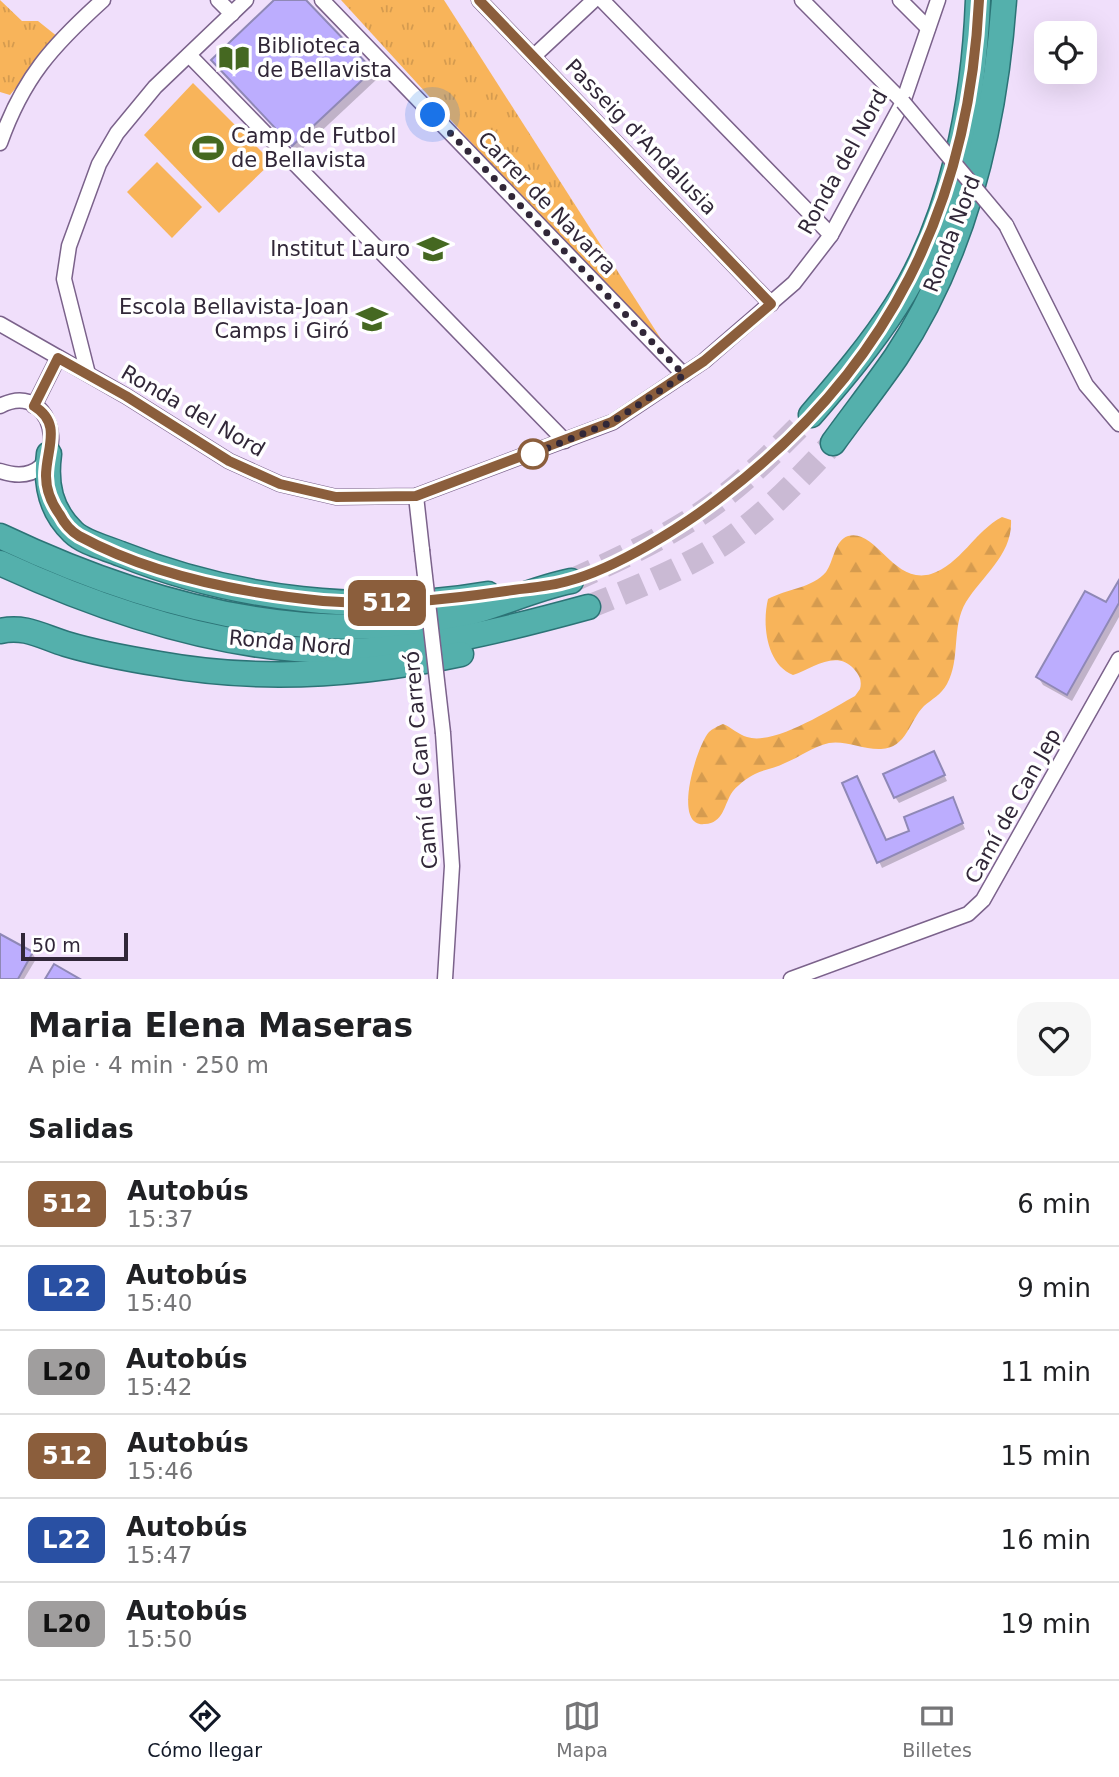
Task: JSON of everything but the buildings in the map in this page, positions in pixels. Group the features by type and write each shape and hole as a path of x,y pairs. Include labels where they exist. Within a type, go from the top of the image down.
{"highway":[{"name":"Ronda Nord","path":"811,415 856,363 898,304 924,250 960,146 976,57 978,0"},
{"name":"Ronda Nord","path":"833,443 897,355 937,282 958,231 983,153 999,55 1004,0"},
{"name":"Ronda Nord","path":"0,536 46,558 150,596 223,614 308,624 380,626 448,618 495,607 565,582 433,601 346,603 287,597 215,583 152,566 75,534 50,501 46,476 49,454"},
{"name":"Ronda Nord","path":"0,563 111,607 166,624 225,638 331,651 447,641 588,607 555,629 481,649 392,666 304,674 230,672 162,665 66,644 32,631 15,628 0,631"}],"street":[{"path":"0,143 21,89 37,67 103,0"},
{"path":"218,0 232,14"},
{"path":"88,374 64,279 69,246 99,164 117,133 155,87 246,0"},
{"name":"Carrer de Navarra","path":"322,0 684,375"},
{"name":"Passeig d'Andalusia","path":"479,0 771,304"},
{"path":"534,56 594,0"},
{"path":"602,0 831,235"},
{"path":"802,0 903,102 1006,225 1086,385 1119,424"},
{"path":"900,0 928,29"},
{"name":"Ronda del Nord","path":"0,324 88,374 229,461 280,484 336,497 416,496 612,422 684,375 794,283 831,235 903,102 938,0"},
{"path":"189,55 565,441"},
{"path":"34,406 58,358"},
{"path":"0,406 18,401 34,406 48,419 52,431 49,454 31,472 2,476"},
{"name":"Camí de Can Carreró","path":"416,496 443,733 453,866 445,979"},
{"name":"Camí de Can Jep","path":"791,979 968,914 983,900 1119,659"}],"green space":[{"path":"0,0 22,21 38,21 58,37 10,95 0,92"},
{"path":"341,0 444,0 684,375"},
{"name":"Camp de Futbol de Bellavista","path":"193,83 272,162 219,213 144,135"},
{"path":"157,162 202,207 172,238 127,192"},
{"path":"1002,517 1011,520 1007,544 961,612 954,664 947,684 919,712 897,744 881,749 835,742 817,747 745,780 733,791 716,821 705,824 695,822 688,800 690,784 699,752 710,731 723,724 747,737 772,736 817,717 855,696 860,689 859,676 847,663 840,661 824,662 793,675 784,670 777,662 768,642 768,599 821,577 829,568 840,542 848,536 867,540 906,572 931,574 951,563 992,523"}],"tunnel":[{"path":"571,581 648,544 709,508 755,470 811,415"},
{"path":"588,607 672,571 721,545 766,510 833,443"}],"bus line":[{"name":"512","path":"479,0 771,304 704,361 612,422 416,496 336,497 280,484 229,461 126,396 58,358 34,406 48,419 52,431 46,476 50,501 75,534 152,566 215,583 287,597 346,603 409,603 571,581 638,550 694,518 741,482 811,415 856,363 898,304 945,197 960,146 976,57 979,0"}],"place":[{"name":"Biblioteca de Bellavista","path":"234,58"},
{"name":"Camp de Futbol de Bellavista","path":"208,148"},
{"name":"Institut Lauro","path":"433,249"},
{"name":"Escola Bellavista-Joan Camps i Giró","path":"372,319"}],"route":[{"path":"433,115 684,375 612,422 533,454"}]}
